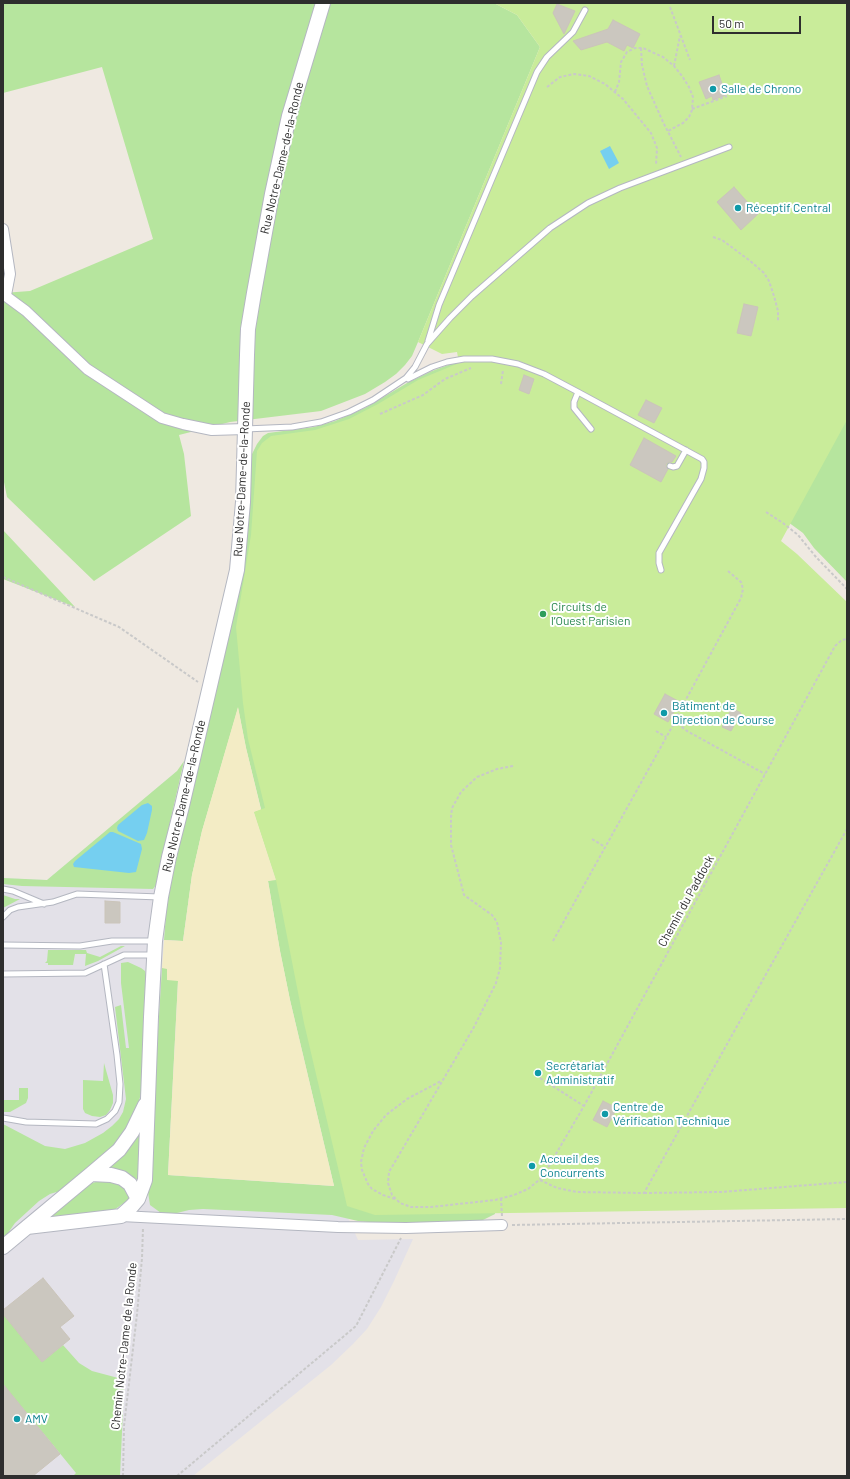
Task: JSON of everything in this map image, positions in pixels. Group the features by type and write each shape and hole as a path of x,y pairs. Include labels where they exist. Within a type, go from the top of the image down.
{"main road":[{"name":"Rue Notre-Dame-de-la-Ronde","path":"120,1216 132,1206 138,1198 145,1180 155,948 161,897 168,857 182,806 237,570 243,502 248,329 266,221 293,100 323,3"},
{"name":"Rue Notre-Dame-de-la-Ronde","path":"3,1247 119,1150 141,1116 148,1098"},
{"path":"91,1174 111,1175 122,1178 130,1184 138,1198"},
{"path":"27,1227 120,1216"}],"street":[{"path":"3,229 10,274 4,294 26,311 87,369 162,418 212,430 245,429"},
{"path":"120,1216 330,1227 406,1228 502,1225"}],"lane":[{"path":"427,344 439,305 537,72 547,57 573,32 580,22 585,10"},
{"path":"396,385 410,374 427,344 450,318 472,296 550,228 588,203 620,188 729,147"},
{"path":"245,429 292,427 321,422 362,406 417,374 447,362 481,358 504,361 528,367 686,450 703,461 704,471 699,483 659,552 658,563 661,570"},
{"path":"578,392 574,402 574,408 591,429"},
{"path":"670,466 677,466 686,450"},
{"path":"3,889 13,891 45,904"},
{"path":"3,917 10,910 18,907 45,904 77,894 161,897"},
{"path":"3,945 80,946 112,941 155,948"},
{"path":"3,974 79,974 91,971 124,955 155,948"},
{"path":"3,1118 26,1122 96,1124 104,1121 115,1111 119,1102 120,1084 104,964"}],"path":[{"path":"670,6 690,60"},
{"path":"674,66 681,35"},
{"path":"641,48 642,65 647,86 685,164"},
{"path":"615,92 619,82 622,58 631,50 641,48 657,53 674,66 686,81 693,97 692,108 687,120 668,131"},
{"path":"547,87 560,77 566,75 581,75 596,80 615,92 644,122 654,138 657,154 656,175"},
{"path":"692,108 727,96"},
{"path":"713,237 722,240 764,273 769,281 774,296 778,312 778,321"},
{"path":"380,414 423,395 445,379 472,367 481,358"},
{"path":"501,384 504,361"},
{"path":"766,512 784,523 798,535 816,558 847,589"},
{"path":"553,940 742,598 743,589 741,582 728,571"},
{"path":"3,576 119,628 209,690"},
{"name":"Chemin du Paddock","path":"442,1081 407,1099 389,1112 376,1127 364,1148 361,1162 362,1170 368,1184 372,1189 411,1207 467,1204 514,1195 528,1189 540,1180 584,1106 835,646 842,640 847,639"},
{"path":"677,716 678,723 687,731 766,774"},
{"path":"656,731 666,737"},
{"path":"397,1200 392,1195 388,1183 390,1172 474,1027 496,982 500,968 500,931 497,922 492,915 464,895 451,845 450,817 452,808 461,792 477,777 498,769 513,766"},
{"path":"644,1193 847,829"},
{"path":"592,839 605,847"},
{"path":"540,1078 584,1106"},
{"path":"540,1180 557,1188 577,1192 644,1193 721,1192 847,1182"},
{"path":"502,1198 502,1225 847,1219"},
{"name":"Chemin Notre-Dame de la Ronde","path":"123,1476 124,1426 138,1307 142,1258 143,1217"},
{"path":"177,1476 356,1326 406,1228"}],"shaded area":[{"path":"177,771 152,882 169,881 290,1000 334,1186 358,1240 413,1239 381,1307 367,1329 331,1365 193,1476 3,1476 3,878 47,880"}],"green space":[{"path":"3,3 494,3 517,15 540,47 418,342 412,356 405,365 385,382 365,394 321,411 230,422 179,435 184,454 191,516 94,581 7,497 3,477 3,293 30,291 153,239 102,67 3,93"},
{"name":"Circuits de l’Ouest Parisien","path":"494,3 847,3 847,420 781,541 797,554 847,602 847,1208 375,1215 347,1206 304,1023 276,880 254,812 265,808 248,739 236,627 251,535 257,451 262,443 271,436 315,430 349,419 378,404 418,380 459,363 457,352 442,354 418,342 540,47 517,15"},
{"path":"463,361 495,1214 481,1221 450,1223 378,1223 358,1221 332,1215 203,1209 189,1210 173,1214 161,1213 150,1205 148,1192 162,968 167,968 178,981 168,1175 334,1186 290,1000 280,951 268,881 276,879 254,812 261,809 238,708 202,831 192,875 183,941 164,940 167,901 252,454 263,436 268,433 314,427 335,421 365,408 407,383 432,371"},
{"path":"847,383 847,582 814,548 803,533 777,514"},
{"path":"3,530 75,607 3,579"},
{"path":"184,761 156,885 153,889 22,886 3,884 3,878 47,880 177,771"},
{"path":"3,895 15,899 20,899 3,908"},
{"path":"121,946 125,946 98,961 85,966 86,954 75,954 73,965 48,965 48,963 45,963 47,961 48,950 86,950 87,953 100,957"},
{"path":"128,962 145,971 147,980 143,1083 137,1111 124,1137 63,1190 50,1194 39,1201 15,1223 3,1240 3,1124 45,1146 65,1149 85,1143 103,1133 119,1119 123,1112 126,1099 115,1007 121,1005 126,1048 129,1048 121,983 121,963"},
{"path":"104,1063 113,1095 113,1103 106,1115 100,1117 92,1116 85,1113 83,1109 83,1080 103,1081"},
{"path":"19,1088 28,1088 28,1098 26,1103 10,1112 3,1112 3,1100 19,1100"},
{"path":"143,1129 141,1172 138,1180 126,1173 108,1170 107,1166 132,1138"},
{"path":"99,1181 114,1181 124,1187 129,1197 128,1200 114,1210 53,1219 49,1217 89,1184"},
{"path":"3,1314 42,1362 63,1345 79,1363 92,1371 122,1379 124,1387 120,1476 73,1476 76,1473 3,1384"}],"sand":[{"path":"238,707 261,810 254,812 276,880 268,881 280,951 290,1000 334,1186 168,1175 178,981 167,980 167,969 162,968 164,940 183,941 192,875 202,831"}],"water":[{"path":"610,146 619,163 609,169 600,151"},
{"path":"148,803 152,806 152,810 144,840 138,841 118,831 118,825 142,805"},
{"path":"110,832 141,844 142,849 136,872 129,873 74,867 73,864 75,861"}],"building":[{"path":"557,4 575,11 564,34 553,13"},
{"path":"613,20 640,34 633,48 627,45 624,51 607,42 581,50 573,41 608,29"},
{"name":"Salle de Chrono","path":"719,75 726,95 713,100 712,96 706,99 699,82"},
{"name":"Réceptif Central","path":"734,187 758,214 741,230 717,202"},
{"path":"744,304 758,307 751,336 737,333"},
{"path":"524,375 534,379 529,394 519,390"},
{"path":"646,400 662,408 654,423 638,415"},
{"path":"644,438 676,456 672,462 666,464 668,469 661,482 630,465"},
{"path":"665,694 680,702 668,722 654,714"},
{"path":"732,708 741,713 731,731 722,727"},
{"path":"105,901 120,902 120,923 105,923"},
{"name":"Centre de Vérification Technique","path":"603,1101 617,1108 607,1127 593,1120"},
{"path":"43,1278 74,1316 60,1327 70,1339 42,1362 3,1314 3,1310"},
{"name":"AMV","path":"3,1384 60,1454 33,1476 3,1476"}],"place":[{"name":"Salle de Chrono","path":"713,89"},
{"name":"Réceptif Central","path":"738,208"},
{"name":"Circuits de l’Ouest Parisien","path":"543,614"},
{"name":"Bâtiment de Direction de Course","path":"664,713"},
{"name":"Secrétariat Administratif","path":"538,1073"},
{"name":"Centre de Vérification Technique","path":"605,1114"},
{"name":"Accueil des Concurrents","path":"532,1166"},
{"name":"AMV","path":"17,1419"}]}
